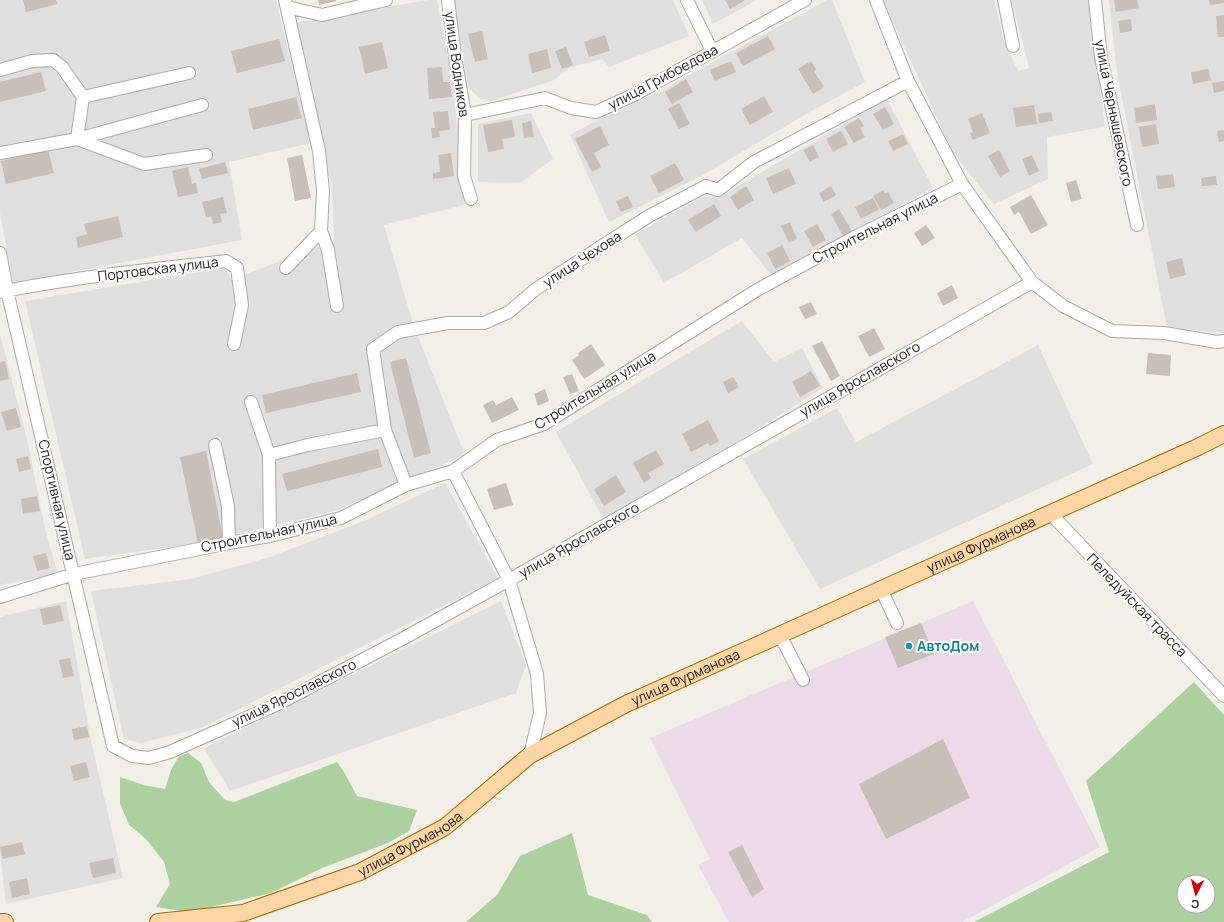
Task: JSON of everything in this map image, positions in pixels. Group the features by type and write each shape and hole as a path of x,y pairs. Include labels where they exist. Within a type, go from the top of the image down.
{"main road":[{"name":"улица Фурманова","path":"158,922 243,913 360,872 445,827 530,755 626,704 1224,434"},
{"path":"0,922 5,922"}],"street":[{"path":"337,306 328,250 321,231 323,191 319,151 286,4 322,15 386,0"},
{"name":"улица Водников","path":"448,0 455,56 466,114 464,176 471,199"},
{"path":"687,0 712,51"},
{"name":"улица Грибоедова","path":"466,114 545,98 571,108 596,112 636,94 805,0"},
{"path":"876,0 908,81 962,184 1032,282 1063,306 1112,331 1164,333 1217,342 1224,341"},
{"path":"1004,0 1013,46"},
{"name":"улица Чернышевского","path":"1095,0 1101,57 1137,225"},
{"path":"0,70 32,61 53,60 62,67 82,97 77,138"},
{"path":"82,97 189,73"},
{"name":"улица Чехова","path":"406,485 386,430 373,349 398,332 448,323 484,323 509,312 536,289 649,216 706,186 718,190 754,162 908,81"},
{"path":"0,153 77,138 202,105"},
{"path":"77,138 144,164 206,155"},
{"name":"Строительная улица","path":"0,597 74,574 270,536 341,518 406,485 453,471 496,440 544,424 757,290 853,238 962,184"},
{"path":"286,268 321,231"},
{"name":"Спортивная улица","path":"0,253 4,291 74,574 113,746"},
{"name":"Портовская улица","path":"4,291 138,271 226,261 237,268 242,306 234,344"},
{"name":"улица Ярославского","path":"113,746 132,756 149,758 170,752 278,704 404,638 509,580 1032,282"},
{"path":"251,402 269,455 270,536"},
{"path":"269,455 308,445 386,430"},
{"path":"215,445 228,506 229,543"},
{"path":"453,471 509,580 537,674 540,713 530,755"},
{"name":"Пеледуйская трасса","path":"1050,513 1224,696"},
{"path":"881,589 897,623"},
{"path":"780,635 803,680"}],"shaded area":[{"path":"0,0 276,0 311,143 229,162 242,240 13,283 0,213"},
{"path":"428,0 437,0 453,85 464,205 384,225 413,324 465,455 335,511 198,543 85,559 25,301 224,268 233,279 334,241 332,187 317,126 295,23"},
{"path":"454,0 673,0 689,36 609,67 602,59 569,68 554,80 491,101 479,98 468,87"},
{"path":"702,0 757,0 713,24"},
{"path":"827,0 832,0 865,82 808,113 701,176 609,222 570,135 662,90"},
{"path":"883,0 994,0 1004,41 1018,71 1029,68 1012,0 1088,0 1105,127 1047,137 1048,179 994,204 953,153"},
{"path":"1109,0 1224,0 1224,333 1167,328 1117,72"},
{"path":"887,99 933,188 772,276 742,238 664,283 635,234 702,197 721,196"},
{"path":"531,113 553,159 520,183 478,182 478,124"},
{"path":"742,321 774,362 802,348 823,388 606,524 556,432"},
{"path":"0,334 28,444 46,533 58,574 0,585"},
{"path":"1038,345 1093,464 820,589 743,459 837,408 856,442"},
{"path":"445,483 498,578 201,728 141,743 124,739 91,591 191,579 270,557 364,521"},
{"path":"66,601 91,741 123,878 6,904 0,853 0,617"},
{"path":"501,601 526,665 516,693 230,791 204,748"},
{"path":"973,601 1100,847 962,922 729,922 698,865 710,859 650,738"}],"green space":[{"path":"1194,682 1224,715 1224,922 974,922 1109,852 1086,781"},
{"path":"188,753 201,763 209,782 225,800 234,802 337,762 357,796 417,810 409,831 388,843 322,868 271,893 189,912 156,907 170,884 164,862 146,839 129,825 120,803 120,777 144,785 165,789 171,770 179,756"},
{"path":"572,833 588,895 647,915 652,922 466,922 497,895 520,856"}],"building":[{"path":"23,0 56,0 57,4 26,12"},
{"path":"318,0 336,0 336,1 319,5"},
{"path":"725,0 745,0 730,9"},
{"path":"1114,0 1137,0 1139,8 1116,12"},
{"path":"1209,0 1224,0 1224,3 1210,5"},
{"path":"1224,15 1224,37 1218,37 1216,16"},
{"path":"1131,19 1132,31 1120,33 1118,21"},
{"path":"482,31 488,59 475,62 468,34"},
{"path":"605,35 610,51 589,57 584,42"},
{"path":"768,36 775,49 743,66 736,53"},
{"path":"279,39 285,61 237,73 231,51"},
{"path":"382,42 388,68 365,74 359,47"},
{"path":"566,47 573,65 562,69 555,51"},
{"path":"547,49 551,68 532,73 528,54"},
{"path":"731,61 736,72 715,81 710,70"},
{"path":"811,61 816,69 814,71 824,87 813,94 798,69"},
{"path":"442,67 443,82 450,82 452,97 429,99 427,68"},
{"path":"1208,69 1211,80 1193,84 1191,72"},
{"path":"41,72 46,91 0,102 0,82"},
{"path":"686,79 693,92 672,104 665,92"},
{"path":"1224,81 1224,91 1214,93 1212,83"},
{"path":"764,96 773,112 750,125 741,109"},
{"path":"296,97 302,118 253,130 248,109"},
{"path":"679,103 690,124 679,129 668,109"},
{"path":"1155,104 1157,120 1136,123 1134,108"},
{"path":"1034,105 1037,124 1016,127 1013,108"},
{"path":"885,107 894,124 883,130 873,114"},
{"path":"448,111 450,130 439,131 440,137 432,138 431,128 435,128 433,112"},
{"path":"1051,112 1053,121 1039,123 1038,114"},
{"path":"982,113 990,133 973,140 970,133 973,132 968,119"},
{"path":"859,118 864,126 860,128 865,137 854,143 844,127"},
{"path":"512,120 515,137 502,139 504,149 488,152 483,125"},
{"path":"531,121 534,137 524,138 522,123"},
{"path":"1156,124 1159,144 1142,147 1139,127"},
{"path":"600,126 609,145 594,153 601,167 592,172 575,139"},
{"path":"1224,130 1224,141 1219,142 1217,131"},
{"path":"841,131 848,144 833,152 826,139"},
{"path":"903,134 908,144 893,151 888,141"},
{"path":"813,145 819,157 810,162 803,150"},
{"path":"48,150 54,173 6,184 1,161"},
{"path":"999,150 1010,171 1000,177 988,156"},
{"path":"451,153 454,176 433,179 433,173 440,172 438,155"},
{"path":"302,155 311,198 295,201 287,158"},
{"path":"1032,155 1039,171 1029,176 1022,159"},
{"path":"225,162 228,173 202,179 199,169"},
{"path":"675,163 684,180 659,193 650,176"},
{"path":"188,167 192,184 196,183 198,193 178,197 172,171"},
{"path":"789,168 796,184 773,194 766,178"},
{"path":"1173,174 1175,187 1158,189 1156,176"},
{"path":"1216,176 1217,185 1202,186 1201,178"},
{"path":"1076,180 1082,199 1071,202 1066,183"},
{"path":"746,186 754,200 738,210 730,197"},
{"path":"831,186 836,195 824,202 819,193"},
{"path":"883,190 885,193 888,192 894,203 881,210 873,196"},
{"path":"1031,195 1048,225 1031,234 1019,212 1014,215 1010,207"},
{"path":"628,196 633,207 621,212 616,201"},
{"path":"223,197 227,213 220,214 222,222 213,224 211,216 206,218 202,202"},
{"path":"873,198 879,209 861,219 855,207"},
{"path":"714,204 721,216 696,232 688,220"},
{"path":"839,209 852,231 843,236 831,214"},
{"path":"118,216 123,237 78,248 76,237 87,234 84,224"},
{"path":"790,222 797,239 789,243 781,226"},
{"path":"817,224 826,240 813,247 804,231"},
{"path":"926,225 935,238 922,246 914,233"},
{"path":"782,245 790,261 775,269 767,253"},
{"path":"1182,258 1186,275 1170,279 1166,262"},
{"path":"952,285 958,298 943,306 937,293"},
{"path":"811,302 817,314 805,319 799,307"},
{"path":"874,328 885,349 869,357 858,336"},
{"path":"822,341 840,376 831,381 812,346"},
{"path":"591,344 605,365 584,379 572,360 579,355 578,353"},
{"path":"1148,353 1171,355 1170,376 1146,374"},
{"path":"406,358 431,453 414,458 390,362"},
{"path":"5,361 9,379 0,381 0,362"},
{"path":"811,371 820,386 800,397 792,382"},
{"path":"357,373 361,392 266,413 262,395"},
{"path":"572,374 579,391 570,394 563,377"},
{"path":"733,377 739,387 728,393 723,382"},
{"path":"545,389 549,401 538,406 534,394"},
{"path":"512,397 519,410 492,423 483,405 493,400 496,405"},
{"path":"16,408 21,427 7,431 1,412"},
{"path":"708,420 719,441 710,446 708,443 691,452 682,434"},
{"path":"378,449 382,467 287,491 282,474"},
{"path":"656,450 664,464 648,473 651,478 644,483 633,463"},
{"path":"206,451 223,538 198,543 180,457"},
{"path":"28,456 31,469 19,472 16,459"},
{"path":"616,475 626,492 604,506 594,489"},
{"path":"506,483 513,505 494,510 487,489"},
{"path":"37,496 40,511 23,514 21,499"},
{"path":"46,553 50,568 37,571 33,556"},
{"path":"60,605 64,621 43,625 40,609"},
{"name":"АвтоДом","path":"921,623 934,654 898,668 885,637"},
{"path":"70,658 74,676 63,678 59,660"},
{"path":"87,726 89,737 74,740 72,729"},
{"path":"943,739 970,798 886,839 859,784"},
{"path":"86,762 90,777 74,781 70,766"},
{"path":"22,842 25,854 3,859 0,847"},
{"path":"742,845 764,889 752,897 728,852"},
{"path":"113,858 116,873 93,878 89,863"},
{"path":"27,878 30,894 12,898 9,882"}],"place":[{"name":"АвтоДом","path":"909,646"}]}
